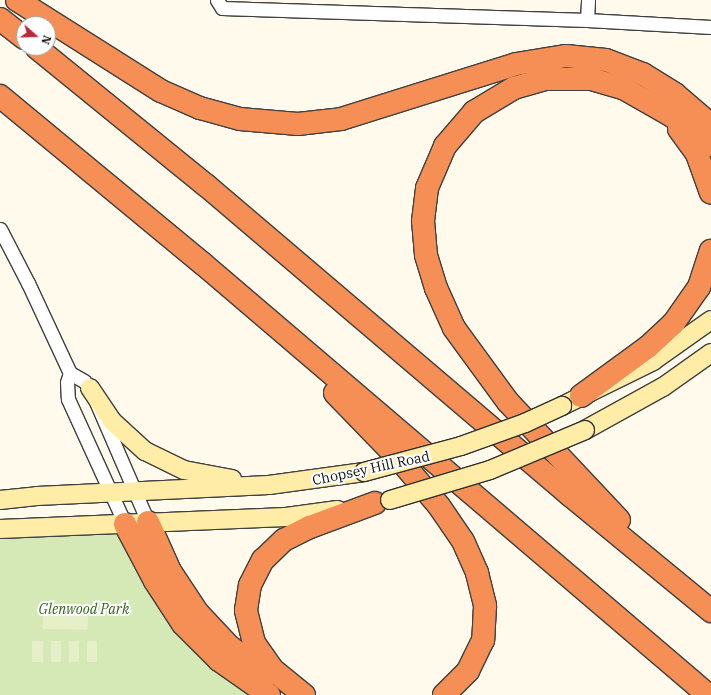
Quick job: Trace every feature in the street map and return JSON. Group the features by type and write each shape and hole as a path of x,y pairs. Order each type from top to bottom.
{"highway":[{"path":"17,0 161,91 200,108 240,119 291,124 341,119 516,64 566,56 606,60 643,74 675,94 711,125"},
{"path":"0,19 16,32"},
{"path":"47,56 213,191 570,495 711,611"},
{"path":"683,587 530,427 488,378 454,328 432,276 424,244 425,198 434,167 451,137 483,105 514,88 557,78 591,79 633,93 672,116 711,145"},
{"path":"633,93 662,112 684,135 697,154 711,193"},
{"path":"0,96 241,296 708,695"},
{"path":"571,401 648,347 673,324 699,287 711,251"},
{"path":"241,296 414,475 448,518 469,552 484,595 485,629 474,661 459,682 444,695"},
{"path":"304,695 273,670 254,643 246,610 250,585 263,560 284,540 310,527 383,502"},
{"path":"148,522 182,592 213,630 248,661 304,695"},
{"path":"126,524 155,581 183,624 219,660 268,695"}],"main road":[{"name":"Chopsey Hill Road","path":"0,500 269,485 364,472 462,446 571,401 653,361 711,320"},
{"path":"0,529 286,517 383,502 490,470 585,430 663,387 711,353"},
{"path":"90,388 122,432 158,458 196,473 269,485"}],"street":[{"path":"587,20 588,0"},
{"path":"220,4 711,27"},
{"path":"0,229 28,282 70,373 84,381 90,388 137,492 148,522"},
{"path":"70,373 67,382 68,399 126,524"}],"green space":[{"name":"Glenwood Park","path":"138,523 275,695 0,695 0,533"},
{"path":"43,608 88,609 88,630 43,629"},
{"path":"32,641 43,641 43,662 32,662"},
{"path":"51,641 61,641 61,662 51,662"},
{"path":"69,641 79,641 79,662 69,662"},
{"path":"87,641 97,641 97,662 87,662"}]}
